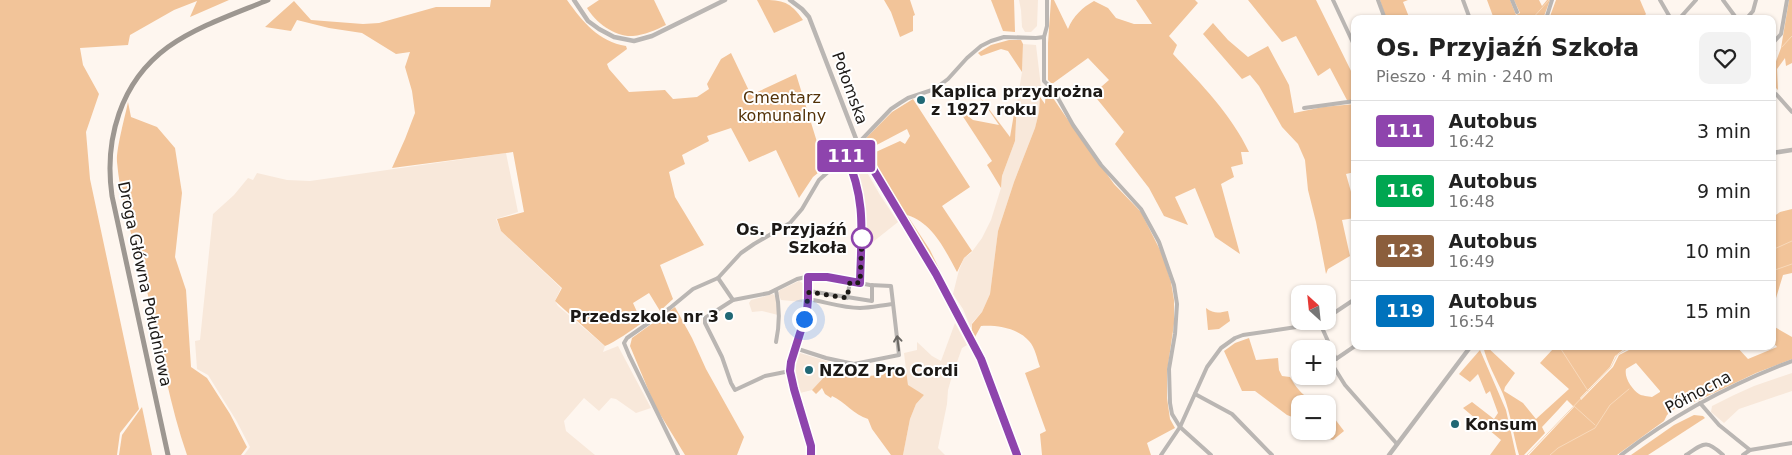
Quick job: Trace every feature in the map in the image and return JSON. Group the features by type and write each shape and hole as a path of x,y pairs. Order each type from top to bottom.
{"main road":[{"name":"Droga Główna Południowa","path":"250,6 259,0"},
{"name":"Droga Główna Południowa","path":"168,455 112,196 109,163 112,134 120,109 136,80 168,47 193,32 250,6 268,0"}],"street":[{"path":"574,0 588,21 599,29 614,37 634,41 652,36 726,0"},
{"name":"Połomska","path":"790,0 809,17 858,144 936,274 981,359 1018,455"},
{"path":"1047,0 1047,26 1044,36 1044,81 1054,91 1073,125 1101,165 1142,212 1163,252 1178,304 1169,369 1172,414 1180,427 1211,455"},
{"path":"1333,0 1351,38"},
{"path":"1378,0 1383,15"},
{"path":"1463,0 1469,15"},
{"path":"1512,0 1517,12"},
{"path":"1547,15 1552,0"},
{"path":"1660,0 1669,15"},
{"path":"1683,15 1696,0"},
{"path":"1722,0 1734,15"},
{"path":"1750,15 1754,11 1756,0"},
{"path":"1776,40 1781,34 1787,0"},
{"path":"678,455 624,343 627,338 692,290 718,278 754,244 790,223 802,209 819,180 846,156 891,109 908,98 932,90 940,85 981,46 990,41 1004,38 1036,38 1044,36"},
{"path":"1776,94 1792,112"},
{"path":"1304,108 1351,102"},
{"path":"1776,152 1792,150"},
{"path":"846,156 860,197 863,227 860,283"},
{"path":"808,277 807,311 790,371 811,446 811,455"},
{"path":"790,371 765,376 735,390 705,318 733,300 769,294 797,279 808,277 827,277 850,282 890,286 899,355 854,364 825,358 795,348"},
{"path":"718,278 733,300"},
{"path":"847,298 850,282"},
{"path":"809,292 872,301 872,285"},
{"path":"776,290 780,306 780,324 776,342"},
{"path":"808,299 862,308 893,304"},
{"path":"1336,312 1351,302"},
{"path":"1161,455 1180,427 1207,367 1221,348 1235,338 1291,328"},
{"path":"1336,359 1351,349"},
{"path":"1390,455 1467,350"},
{"name":"Północna","path":"1621,455 1700,402 1792,361"},
{"path":"1336,371 1345,385 1398,444"},
{"path":"1195,394 1232,414 1272,455"},
{"path":"1700,402 1719,425 1750,450"},
{"path":"1686,455 1704,443 1712,444 1723,455"},
{"path":"1743,455 1750,450 1792,443"}],"shaded area":[{"path":"1019,0 1038,0 1037,26 1031,32 1025,32 1022,27"},
{"path":"1023,44 1036,45 1041,87 1039,112 998,231 990,294 982,312 972,323 972,331 963,309 953,294 964,258 971,253 982,238 991,220 1001,188 1002,176 1015,141"},
{"path":"506,153 518,212 496,219 501,231 561,288 555,301 558,306 605,346 603,352 618,346 651,408 636,413 616,399 611,398 599,411 584,398 564,421 566,431 595,455 244,455 250,447 236,420 208,375 197,369 195,341 200,340 213,214 234,195 248,178 253,180 257,173 287,180 310,181"},
{"path":"857,155 898,222 869,245 865,246 864,203 852,158"},
{"path":"799,281 804,284 802,302 781,300 778,293 780,290"},
{"path":"773,294 778,305 778,315 762,311 752,312 749,303 751,300"},
{"path":"955,323 967,345 962,348 948,390 938,448 945,455 903,455 910,419 916,404 924,395 908,386 904,353 917,350 917,342 932,356 941,361"},
{"path":"797,353 830,362 829,373 812,390 800,393 796,388 794,375"},
{"path":"1792,373 1792,391 1739,409 1724,423 1711,412 1712,406 1734,395"}],"green space":[{"path":"0,0 229,0 190,17 197,1 174,10 130,35 128,45 80,48 83,65 99,94 86,132 90,179 139,409 120,433 117,455 0,455"},
{"name":"Cmentarz komunalny","path":"491,0 567,0 585,23 599,35 616,44 626,46 627,49 607,64 609,69 629,92 665,90 673,99 697,97 709,89 707,84 721,59 731,53 751,95 796,74 817,142 816,144 829,154 830,163 813,177 799,198 776,150 749,162 731,128 707,136 709,141 682,155 685,164 669,172 675,197 704,245 660,265 673,299 660,311 649,293 633,303 642,323 605,346 555,301 562,288 501,231 497,219 524,212 513,152 392,168 415,113 412,91 405,67 410,52 396,54 362,33 329,28 297,20 291,31 265,27 294,1 311,20 363,24 379,23 436,7 490,7"},
{"path":"599,0 654,0 666,25 650,32 633,36 613,32 595,19 587,8"},
{"path":"757,0 784,2 793,8 803,20 774,33"},
{"path":"884,0 910,0 915,15 913,16 913,31 900,37 891,12"},
{"path":"991,0 1014,0 1015,32 1003,31"},
{"path":"1051,0 1054,0 1068,29 1079,12 1094,1 1108,8 1116,18 1134,24 1152,24 1136,0 1195,0 1198,3 1169,36 1177,45 1173,54 1205,88 1224,112 1249,152 1241,152 1243,164 1231,167 1234,177 1221,184 1240,254 1215,237 1195,188 1175,197 1188,225 1164,216 1149,188 1115,144 1124,132 1093,94 1109,80 1088,58 1052,84 1048,80"},
{"path":"1248,0 1316,0 1351,71 1351,102 1348,102 1330,68 1318,76 1296,36 1282,42"},
{"path":"1380,0 1408,0 1403,2 1408,15 1385,15"},
{"path":"1487,0 1510,0 1516,15 1493,15"},
{"path":"1514,0 1539,0 1542,6 1547,0 1550,0 1544,15 1516,15 1520,13"},
{"path":"1556,0 1640,0 1646,14 1645,15 1550,15"},
{"path":"1789,0 1792,0 1792,63 1786,66 1785,58 1777,69 1778,90 1776,88 1776,61 1781,48"},
{"path":"1213,23 1228,40 1248,57 1268,46 1289,85 1294,113 1323,107 1351,104 1351,173 1346,174 1351,192 1351,219 1342,220 1350,256 1328,269 1326,274 1308,190 1305,160 1298,144 1282,127 1259,86 1250,75 1242,79 1203,34"},
{"path":"1009,40 1021,40 1023,44 1022,72 1008,51 1001,49 981,56 978,53 991,45"},
{"path":"1046,85 1066,117 1114,184 1141,212 1162,254 1171,282 1174,300 1174,324 1167,372 1167,398 1170,419 1175,428 1147,443 1151,455 1042,455 1040,434 1046,431 1025,373 1040,367 1033,346 1019,333 1007,328 981,326 975,337 972,331 972,324 982,312 990,294 998,231 1014,182 1035,128 1040,97 1045,104"},
{"path":"977,93 1010,137 1014,105 1017,102 1015,141 1002,176 1001,188 987,165 992,161 962,115 964,113 973,120 999,125"},
{"path":"913,99 970,187 942,206 972,251 964,258 957,272 943,246 931,231 924,224 907,215 930,250 949,289 948,292 867,156 900,141 905,144 910,136 907,129 869,149 864,146 865,139 892,112"},
{"path":"128,102 131,117 157,127 175,148 182,193 175,257 186,290 191,367 207,378 230,414 247,447 241,455 187,455 166,380 150,303 122,197 117,156"},
{"path":"1792,209 1792,273 1783,275 1776,298 1776,215"},
{"path":"675,307 706,369 744,437 737,455 685,455 655,406 630,346 632,338"},
{"path":"1206,308 1217,312 1228,311 1230,321 1219,329 1208,330"},
{"path":"1776,328 1792,337 1792,359 1756,373 1697,401 1678,406 1667,415 1664,421 1617,455 1529,455 1574,407 1567,400 1542,427 1545,433 1524,455 1519,455 1506,402 1484,350 1490,350 1515,373 1504,391 1523,403 1536,419 1569,389 1540,363 1552,350 1623,350 1615,356 1610,367 1580,398 1581,400 1613,367 1619,355 1629,350 1740,350 1748,359 1770,350 1776,350","holes":["1636,363 1660,392 1652,397 1639,394 1629,383 1626,369"]},
{"path":"1249,338 1256,360 1278,358 1279,370 1282,376 1290,377 1291,385 1295,385 1304,395 1291,395 1291,417 1255,391 1242,391 1224,351 1235,343"},
{"path":"1480,350 1506,410 1516,455 1490,455 1501,440 1463,408 1472,402 1494,419 1498,413 1490,391 1486,394 1478,374 1470,382 1459,374"},
{"path":"906,370 908,385 924,395 916,404 910,419 903,455 891,455 872,429 868,419 858,415 832,396 831,398 825,394 822,388 816,394 812,390 828,373 849,377 883,375 885,373"},
{"path":"142,407 152,455 119,455 122,435"},
{"path":"1694,415 1705,418 1648,455 1631,455 1674,425"},
{"path":"1336,420 1344,431 1336,438"}],"waterway":[{"path":"1536,15 1549,0"},
{"path":"1782,47 1792,36"},
{"path":"1776,248 1792,241"},
{"path":"1776,270 1792,264"},
{"path":"1562,350 1588,391"},
{"path":"1527,455 1611,367 1617,355 1625,350"},
{"path":"1550,455 1558,448 1595,428 1610,405 1629,389"},
{"path":"1574,406 1595,425"}],"bus line":[{"name":"111","path":"811,455 811,446 791,379 791,362 807,311 808,277 827,277 860,283 863,227 860,197 846,156 858,144 872,170 925,254 981,359 1017,455"}],"place":[{"name":"Kaplica przydrożna z 1927 roku","path":"921,100"},
{"name":"Os. Przyjaźń Szkoła","path":"862,238"},
{"name":"Przedszkole nr 3","path":"729,316"},
{"name":"NZOZ Pro Cordi","path":"809,370"},
{"name":"Konsum","path":"1455,424"}],"route":[{"path":"804,319 809,292 847,298 850,282 860,283 862,238"}]}
